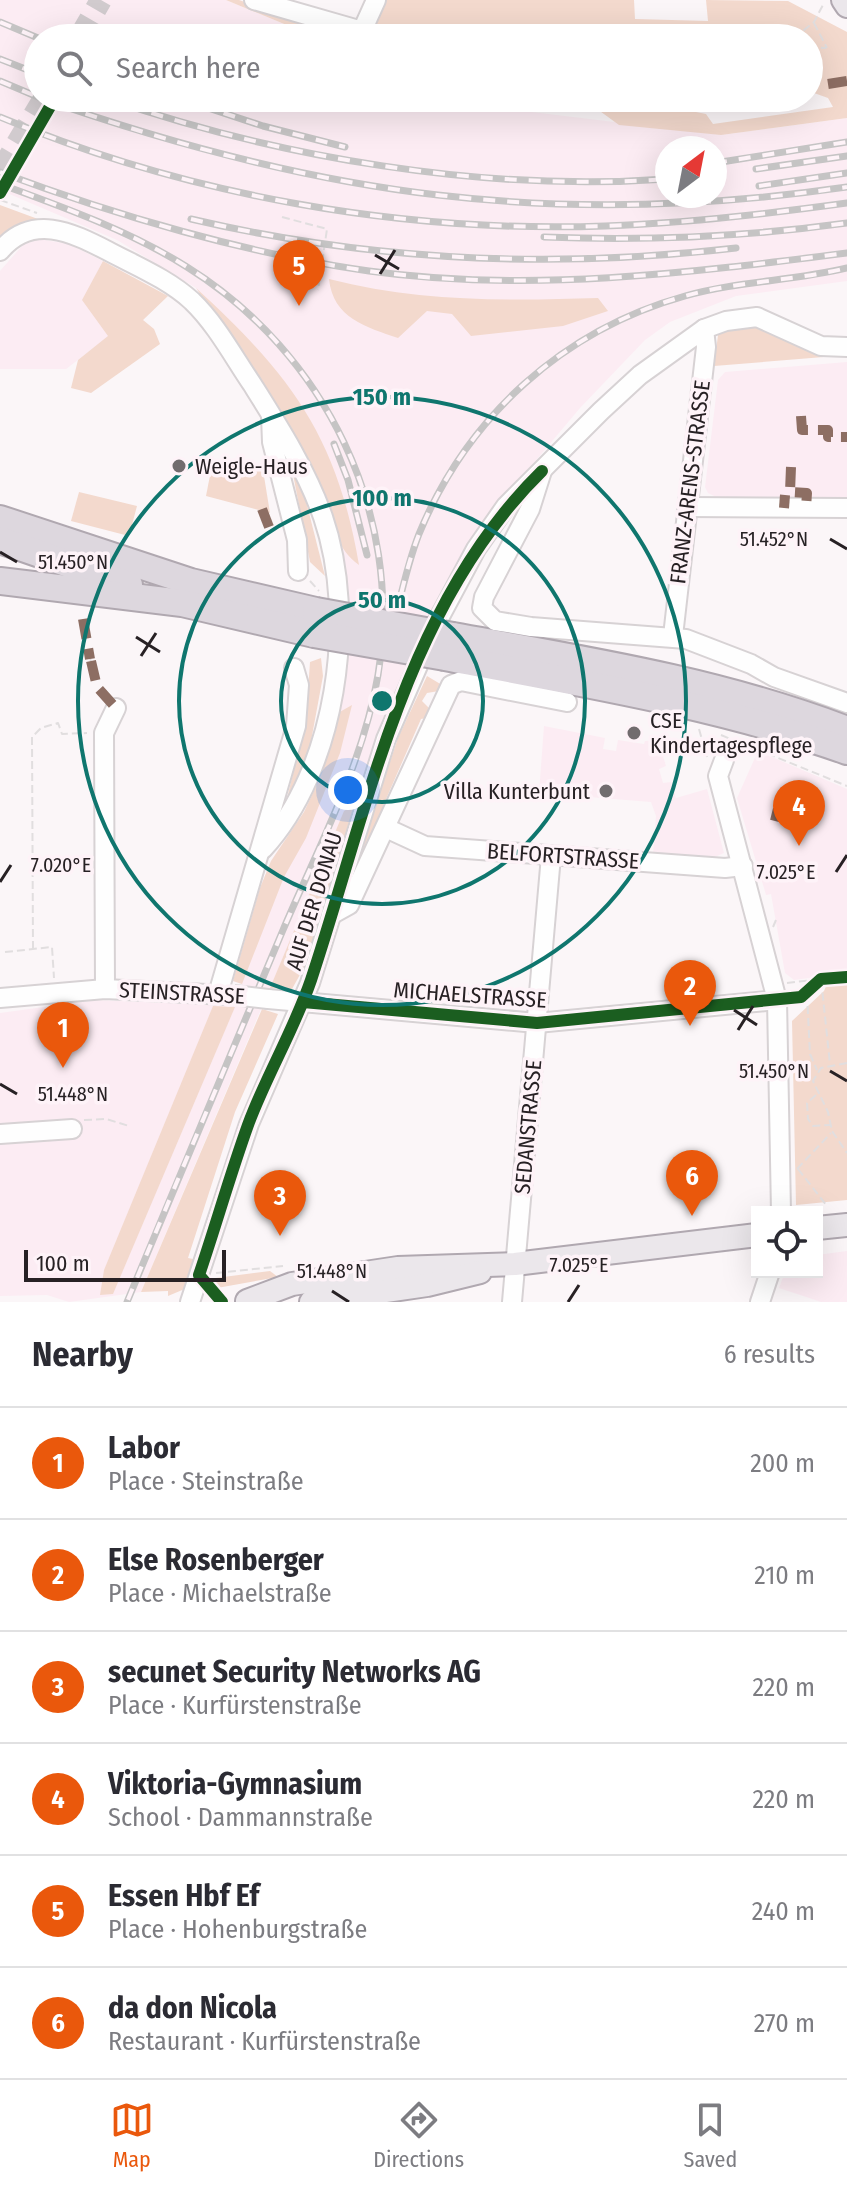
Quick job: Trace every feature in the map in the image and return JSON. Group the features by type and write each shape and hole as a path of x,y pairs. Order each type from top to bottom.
{"highway":[{"path":"0,504 53,543"},
{"path":"0,519 182,603"},
{"path":"0,540 53,543 191,582 756,723 847,751"},
{"path":"0,581 182,603 317,612"},
{"path":"449,647 646,671 752,697 839,725"},
{"path":"756,723 802,749 847,769"}],"main road":[{"path":"843,0 847,6"},
{"path":"823,1227 847,1225"},
{"path":"247,1302 292,1284 398,1268 515,1264 751,1236"},
{"path":"311,1302 427,1285 515,1264"}],"street":[{"path":"254,0 338,24"},
{"path":"365,24 376,0"},
{"path":"0,251 25,231 49,222 123,259 190,300 211,323 271,413 306,475 332,552 338,626 329,710 316,765 288,820 263,849"},
{"name":"AUF DER DONAU","path":"190,1302 203,1279 249,1124 303,1002 386,739 437,622 483,538 506,506 640,375 704,329 726,321 757,317 821,346 847,347"},
{"name":"FRANZ-ARENS-STRASSE","path":"673,636 706,347 704,329"},
{"path":"271,413 272,442 291,508 304,576"},
{"name":"AUF DER DONAU","path":"542,471 530,509 489,585 482,608 495,621 531,627 673,636"},
{"path":"687,507 847,508"},
{"path":"673,636 719,650 774,677 847,703"},
{"path":"226,995 296,726 299,685 294,668"},
{"name":"AUF DER DONAU","path":"331,915 349,905 451,685 461,681 567,702"},
{"path":"105,989 104,733 116,708"},
{"path":"721,768 776,992 789,1169 782,1206"},
{"name":"BELFORTSTRASSE","path":"386,828 425,846 725,868 743,866"},
{"name":"SEDANSTRASSE","path":"512,1302 551,856"},
{"name":"STEINSTRASSE","path":"0,998 105,989 268,999"},
{"name":"MICHAELSTRASSE","path":"268,999 537,1023 776,992"},
{"path":"0,1134 72,1129"},
{"path":"760,1302 768,1278"}],"path":[{"path":"812,24 826,0"},
{"path":"0,195 49,222"},
{"path":"282,217 327,229 318,290"},
{"path":"304,576 317,612"},
{"path":"33,949 32,737 41,728 58,723 62,734 104,733"},
{"path":"733,740 721,768 706,755 698,728 733,740 847,786"},
{"path":"5,952 52,947 54,969"},
{"path":"776,992 821,979 830,1064"},
{"path":"807,994 810,1054 817,1071"},
{"path":"847,1063 830,1064 817,1071 813,1081 817,1095 828,1112 832,1131 847,1153"},
{"path":"817,1095 807,1103 808,1119 813,1126 831,1125"},
{"path":"72,1129 81,1120 94,1119 129,1126"},
{"path":"827,1206 789,1169 832,1131"},
{"path":"203,1279 283,1266"}],"shaded area":[{"path":"0,0 226,0 284,24 24,24 24,112 532,112 721,135 847,118 847,281 736,296 670,322 645,340 580,408 479,528 453,574 292,989 270,988 141,1292 69,1302 47,1295 0,1296 0,1013 95,1000 235,1006 242,984 233,981 260,888 271,861 304,812 321,776 338,713 347,605 342,551 331,513 312,470 268,392 196,288 117,240 0,190"},
{"path":"226,0 239,0 311,24 284,24"},
{"path":"383,0 634,0 635,19 708,21 706,0 788,1 847,32 847,118 721,135 619,125 601,112 696,112 706,114 713,124 798,112 823,112 823,108 833,107 828,98 823,96 823,24 374,24"},
{"path":"0,205 46,222 0,241"},
{"path":"39,239 69,244 103,261 83,300 109,336 66,369 0,369 0,271 23,245"},
{"path":"103,261 168,296 143,320 154,329 160,344 91,393 71,388 78,360 108,336 82,300"},
{"path":"329,279 429,296 530,300 598,298 608,311 563,326 471,336 452,314 427,311 398,338 363,325 344,312 332,292"},
{"path":"196,288 258,350 305,411 338,480 359,565 341,544 313,474 283,419"},
{"path":"765,326 808,349 836,356 714,366 718,335 727,327"},
{"path":"847,362 847,497 716,497 708,493 705,487 718,380 725,372"},
{"path":"213,460 263,470 270,513 206,496"},
{"path":"291,464 306,501 325,576 310,562"},
{"path":"79,492 137,506 129,536 71,521"},
{"path":"321,658 323,676 309,752 291,800 287,798 306,722 310,662"},
{"path":"427,676 442,685 439,691 427,693 422,701 431,710 427,718 421,719 383,806 382,819 362,860 357,860 398,738"},
{"path":"352,705 340,753 306,838 284,877 242,984 233,981 271,861 304,812 321,776 338,713"},
{"name":"Villa Kunterbunt","path":"544,726 605,738 603,749 616,751 618,740 644,744 645,741 658,740 666,766 659,769 663,783 671,782 676,798 707,789 724,853 710,859 653,854 656,816 651,802 539,793"},
{"path":"758,751 847,789 847,973 794,980 785,973 771,894 766,895 737,798"},
{"path":"358,803 312,953 292,989 270,988 344,811"},
{"path":"847,981 847,1200 796,1205 792,1021 824,991 827,984"},
{"path":"213,1006 235,1007 113,1294 100,1295 104,1270"},
{"path":"262,1009 278,1014 235,1112 188,1258 198,1260 187,1288 168,1296 168,1291 141,1292"},
{"path":"847,1251 847,1302 821,1302 779,1288 783,1278 823,1278 823,1254"},
{"path":"270,1271 278,1277 217,1288 208,1279"}],"tunnel":[{"path":"87,24 101,0"},
{"path":"0,172 36,112"}],"railway":[{"path":"0,22 24,32"},
{"path":"0,59 24,68"},
{"path":"0,81 24,91"},
{"path":"82,112 242,159 340,180 438,195 536,203 636,205 740,199 847,187"},
{"path":"150,112 241,138 383,166 526,180 655,180"},
{"path":"220,112 345,147"},
{"path":"0,117 72,145 221,188 297,204 451,223 528,227 666,223 847,203"},
{"path":"727,161 847,142"},
{"path":"756,169 847,156"},
{"path":"0,172 135,218 229,244 323,264 429,277 489,280 609,278 847,253"},
{"path":"759,186 847,173"},
{"path":"0,184 96,221 165,254 236,303 279,344 315,391 344,442 365,497 379,555 383,614 378,675 362,741 338,805 127,1302"},
{"path":"191,219 326,244 462,257 599,258 736,248"},
{"path":"544,237 696,237 847,223"},
{"path":"390,639 414,547 439,492 492,416 524,384 560,355 599,331 641,311 705,291 847,268"},
{"path":"334,444 348,480 367,555"}],"marked path":[{"path":"828,84 847,81"},
{"path":"801,416 802,430 828,430 828,437 847,437"},
{"path":"791,467 790,492 807,493 806,508"},
{"path":"784,508 785,495"},
{"path":"262,509 269,527"},
{"path":"83,619 90,659"},
{"path":"91,661 97,687 116,708"},
{"path":"775,821 778,809"}],"cycle path":[{"path":"0,193 47,112"},
{"path":"222,1302 199,1275 248,1125 311,980 397,710 424,645 456,583 495,524 542,471"},
{"path":"303,1002 537,1023 801,997 821,979 847,977"}],"place":[{"name":"Essen Hbf Ef","path":"299,306"},
{"name":"Weigle-Haus","path":"179,466"},
{"name":"CSE Kindertagespflege","path":"634,733"},
{"name":"Villa Kunterbunt","path":"606,791"},
{"name":"Viktoria-Gymnasium","path":"799,846"},
{"name":"Else Rosenberger","path":"690,1026"},
{"name":"Labor","path":"63,1068"},
{"name":"da don Nicola","path":"692,1216"},
{"name":"secunet Security Networks AG","path":"280,1236"}]}
